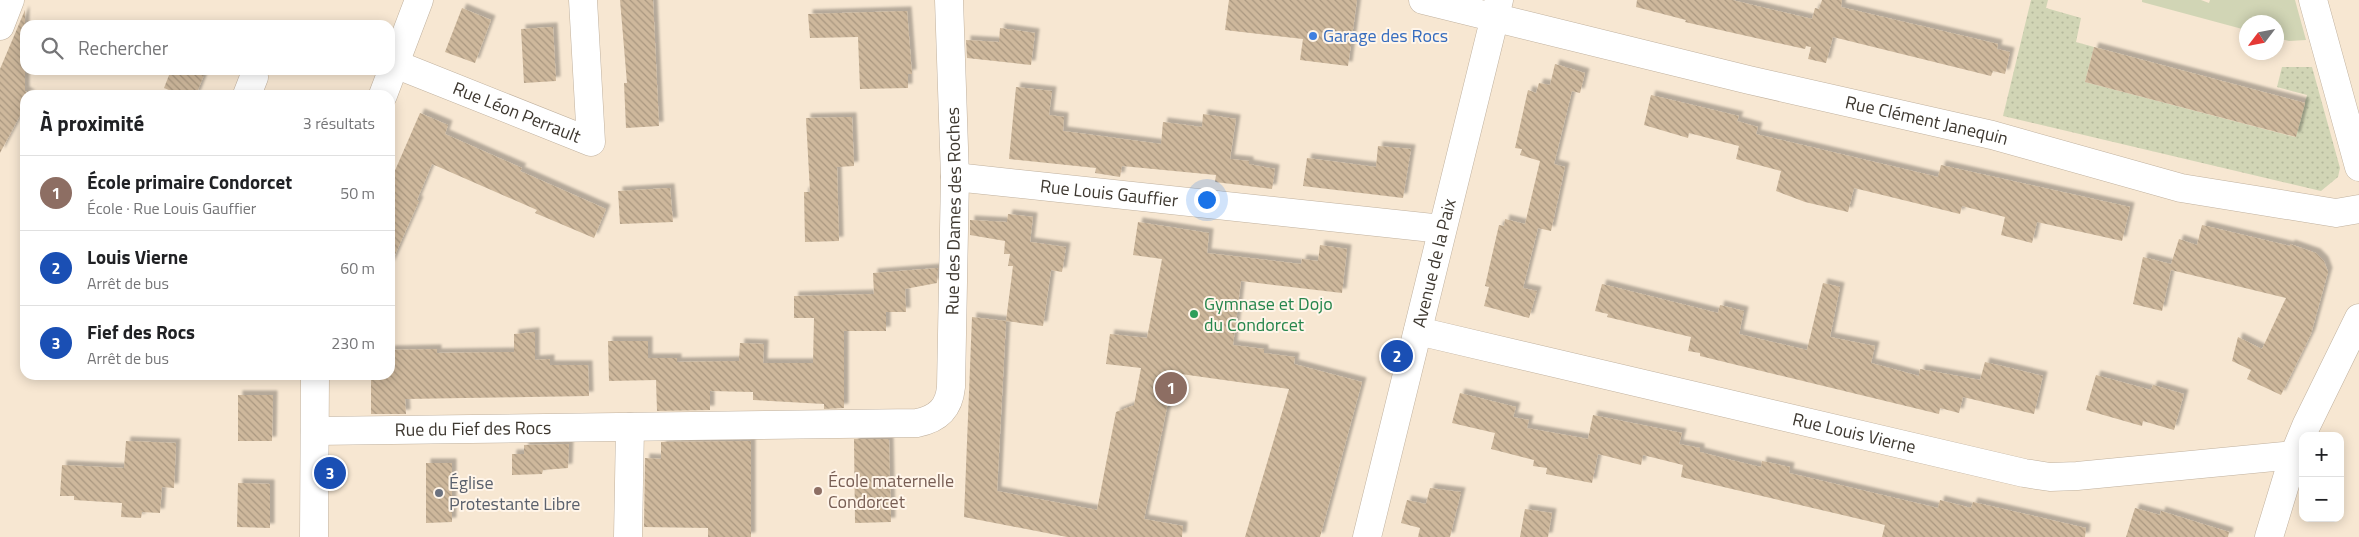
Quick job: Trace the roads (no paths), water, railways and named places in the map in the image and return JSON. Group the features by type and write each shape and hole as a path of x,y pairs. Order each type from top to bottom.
{"street":[{"path":"0,26 10,0"},
{"path":"395,64 419,0"},
{"name":"Rue Léon Perrault","path":"395,64 592,142 583,0"},
{"name":"Rue des Dames des Roches","path":"937,416 950,399 951,387 955,177 949,0"},
{"path":"1423,0 1497,9"},
{"path":"2314,0 2359,167"},
{"name":"Rue Clément Janequin","path":"1497,9 1749,80 1992,135 2181,188 2336,213 2359,209"},
{"name":"Avenue de la Paix","path":"1367,537 1497,9"},
{"path":"385,90 391,75"},
{"name":"Rue Louis Gauffier","path":"955,177 1442,229"},
{"path":"2269,537 2294,455 2306,426 2359,318"},
{"name":"Rue Louis Vierne","path":"1418,331 1951,457 2050,477 2294,455"},
{"path":"314,537 315,380"},
{"name":"Rue du Fief des Rocs","path":"315,431 917,423 928,421 937,416"},
{"path":"628,537 630,427"}],"place":[{"name":"Garage des Rocs","path":"1313,36"},
{"name":"Gymnase et Dojo du Condorcet","path":"1194,314"},
{"name":"Louis Vierne","path":"1397,356"},
{"name":"École primaire Condorcet","path":"1171,388"},
{"name":"Fief des Rocs","path":"330,473"},
{"name":"École maternelle Condorcet","path":"818,491"},
{"name":"Église Protestante Libre","path":"439,493"}]}
